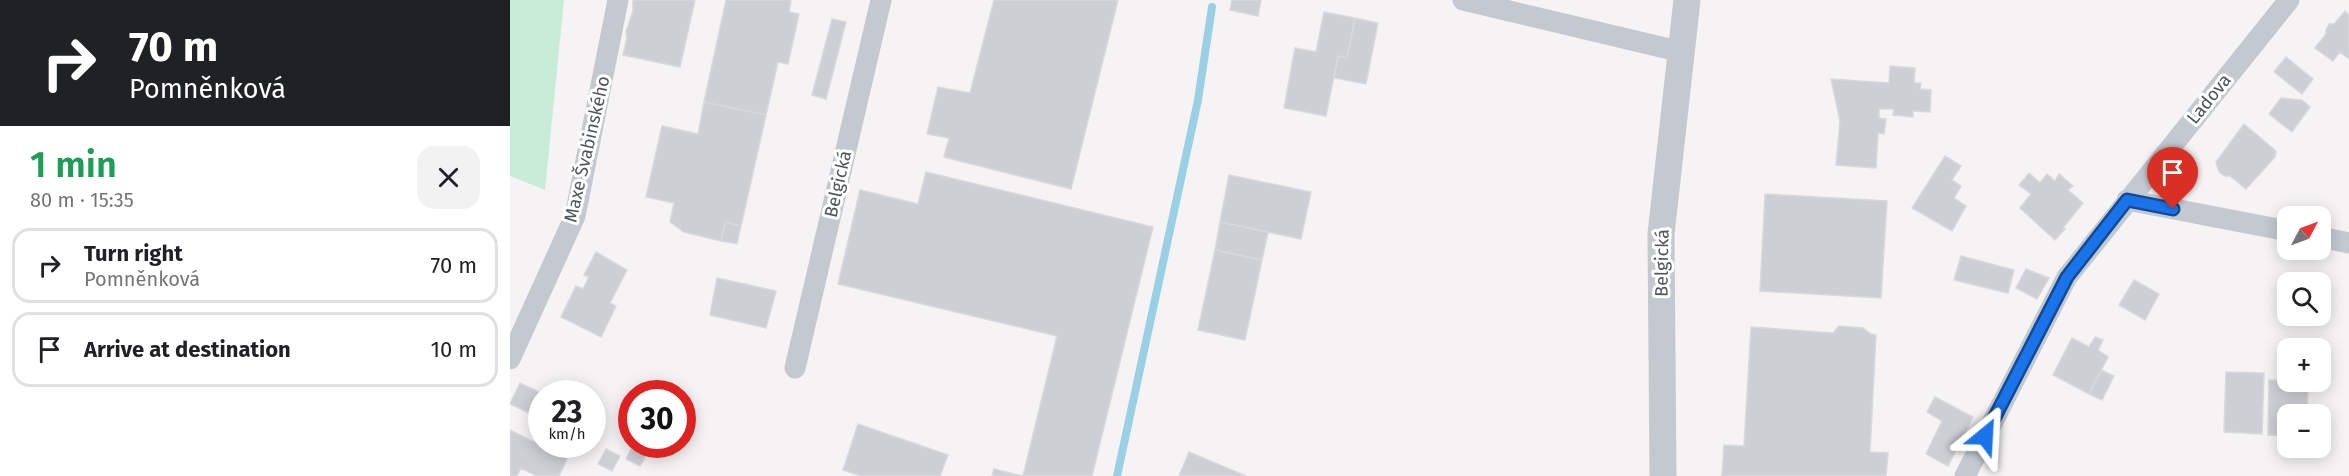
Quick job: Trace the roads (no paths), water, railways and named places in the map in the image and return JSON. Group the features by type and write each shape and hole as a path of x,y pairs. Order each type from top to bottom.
{"street":[{"name":"Maxe Švabinského","path":"510,359 575,216 618,0"},
{"name":"Belgická","path":"795,368 881,0"},
{"path":"1463,0 1682,52"},
{"name":"Belgická","path":"1663,476 1661,234 1686,0"},
{"name":"Ladova","path":"1965,476 2067,277 2289,0"},
{"path":"2127,200 2277,229"},
{"path":"2331,239 2349,243"}],"waterway":[{"path":"1117,476 1198,100 1212,7"}]}
